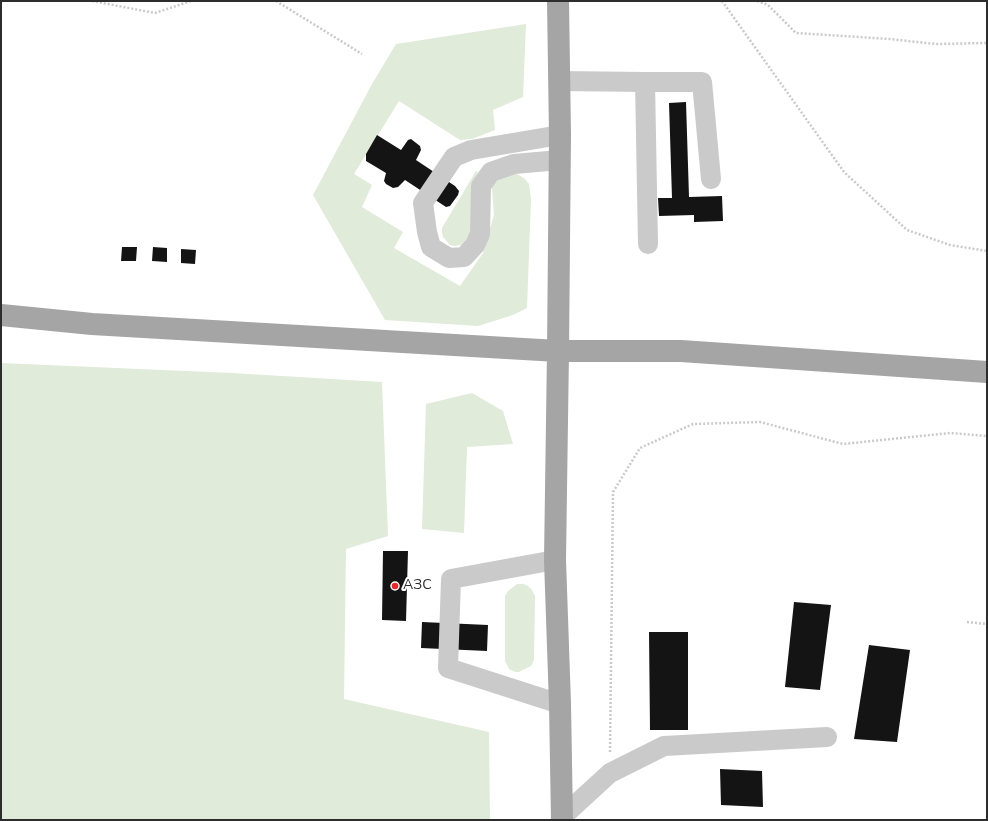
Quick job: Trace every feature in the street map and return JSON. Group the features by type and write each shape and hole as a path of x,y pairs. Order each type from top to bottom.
{"main road":[{"path":"558,1 560,160 555,560 562,818"},
{"path":"1,315 92,324 558,351 681,351 987,372"}],"lane":[{"path":"559,81 702,82 711,179"},
{"path":"645,82 648,244"},
{"path":"560,135 471,150 454,157 423,203 427,232 431,247 449,258 464,257 475,245 480,234 481,186 491,172 514,164 560,160"},
{"path":"555,560 451,579 448,668 560,704"},
{"path":"562,818 610,773 664,746 827,736"}],"path":[{"path":"92,1 155,13 191,1"},
{"path":"276,1 362,54"},
{"path":"722,1 844,172 907,230 950,245 987,251"},
{"path":"757,1 768,5 796,34 890,39 936,44 987,43"},
{"path":"610,773 613,492 640,448 693,424 760,422 843,444 950,433 987,436"},
{"path":"967,622 987,624"}],"green space":[{"path":"526,24 523,97 493,110 495,130 472,139 460,140 399,101 354,174 372,185 362,207 403,232 394,248 460,286 483,253 494,215 492,187 496,181 512,174 517,174 525,179 529,184 531,199 527,308 513,315 478,326 385,320 313,195 372,84 396,44"},
{"path":"476,171 478,172 471,185 471,238 461,245 450,245 443,237 442,228"},
{"path":"1,363 232,373 382,382 388,536 346,549 344,699 489,732 490,820 1,820"},
{"path":"472,393 503,411 513,444 467,447 464,533 422,529 426,404"},
{"path":"517,584 524,584 528,586 535,596 534,660 531,666 519,672 515,672 509,669 505,661 505,596 508,591"}],"building":[{"path":"686,102 689,197 722,196 723,221 694,222 694,215 659,216 658,198 672,198 669,103"},
{"path":"377,135 401,150 408,140 411,139 420,146 421,150 416,160 455,186 459,191 458,195 450,206 446,207 405,180 398,187 393,188 386,184 384,181 386,173 366,161 366,154"},
{"path":"122,247 137,247 136,261 121,261"},
{"path":"153,247 167,248 167,262 152,261"},
{"path":"181,249 196,250 195,264 181,263"},
{"name":"АЗС","path":"383,551 408,551 406,621 382,620"},
{"path":"794,602 831,605 820,690 785,687"},
{"path":"422,622 488,625 487,651 421,648"},
{"path":"649,632 688,632 688,730 650,730"},
{"path":"869,645 910,650 897,742 854,739"},
{"path":"720,769 762,771 763,807 721,805"}],"place":[{"name":"АЗС","path":"395,586"}]}
